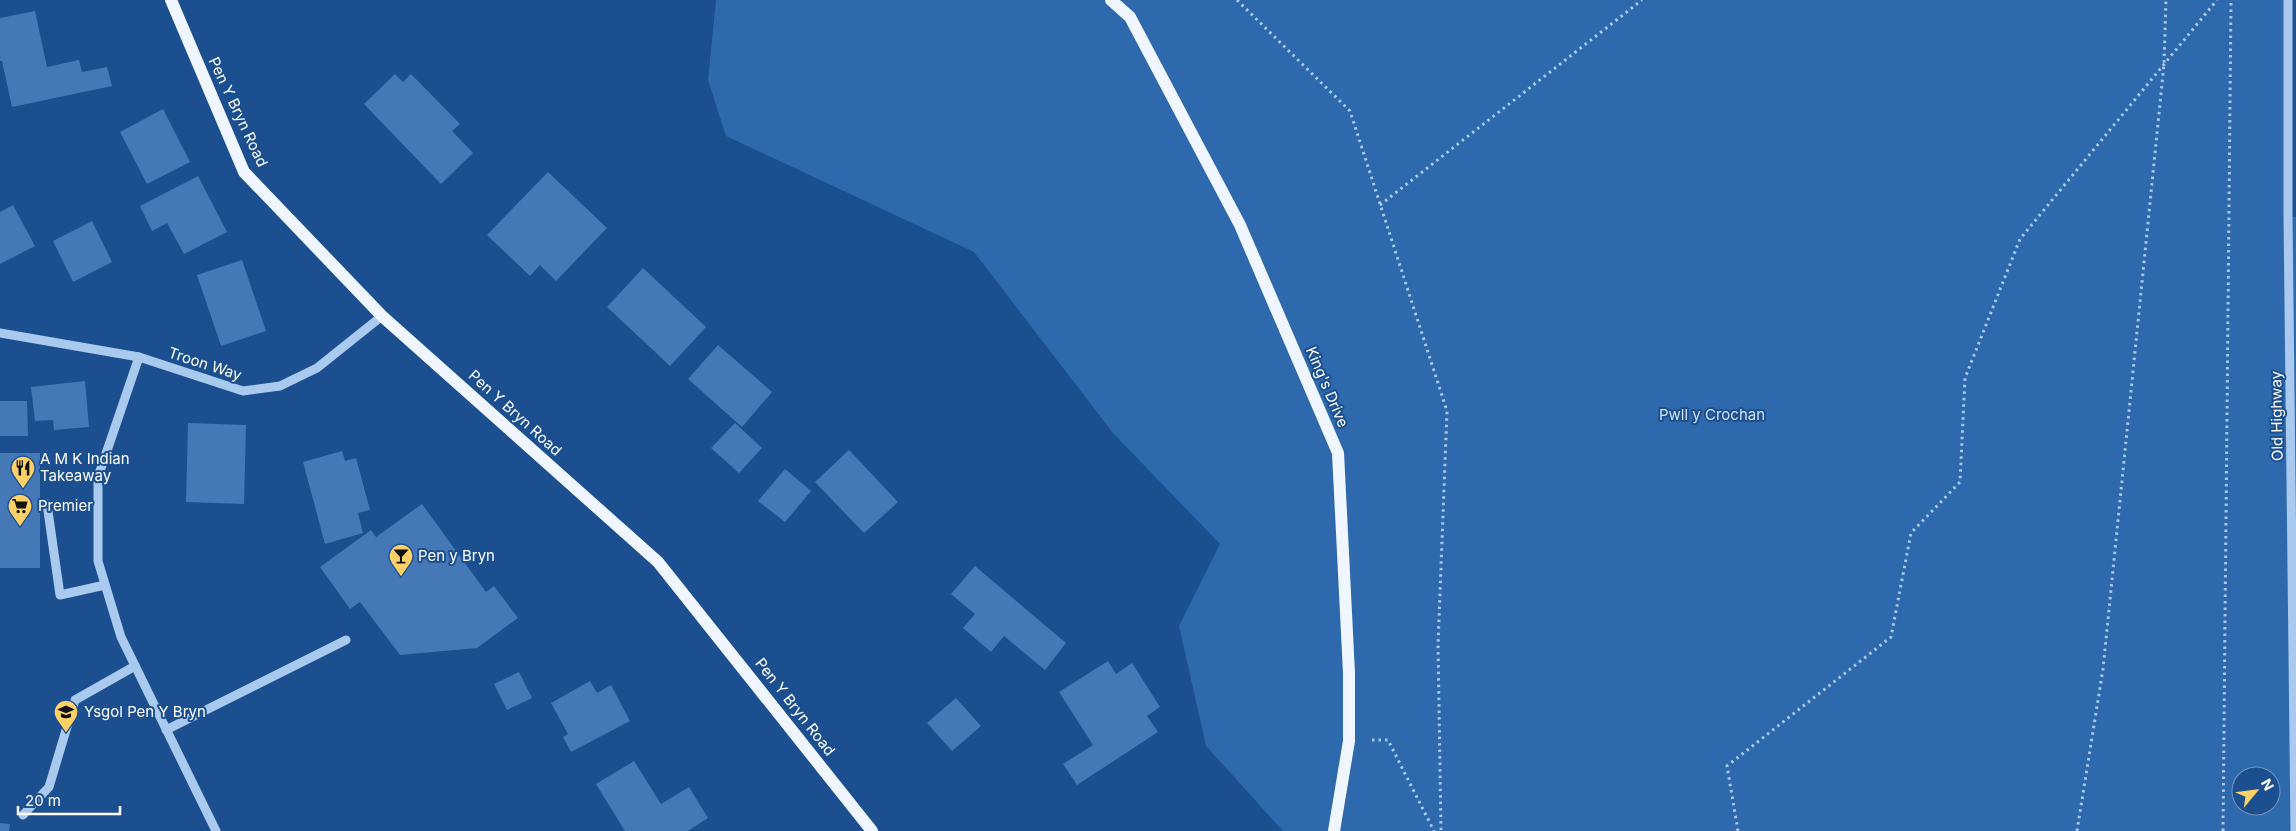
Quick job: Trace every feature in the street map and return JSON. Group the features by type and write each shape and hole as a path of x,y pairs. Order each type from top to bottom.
{"main road":[{"name":"Pen Y Bryn Road","path":"171,0 244,172 382,316 658,562 872,831"},
{"name":"King's Drive","path":"1111,0 1130,17 1240,225 1338,454 1349,673 1349,741 1334,831"}],"street":[{"name":"Old Highway","path":"2288,0 2288,216 2296,831"},
{"name":"Troon Way","path":"0,333 139,357 243,391 280,386 317,368 382,316"},
{"path":"139,357 98,477 98,561 121,637 216,831"},
{"path":"47,504 60,595 105,585"},
{"path":"166,730 346,640"},
{"path":"23,815 49,787 75,700 135,666"}],"path":[{"path":"1237,0 1350,111 1447,410 1438,645 1441,831"},
{"path":"1380,206 1642,0"},
{"path":"2077,831 2103,669 2164,64 2166,0"},
{"path":"1738,831 1727,766 1891,637 1911,533 1960,482 1965,378 2020,239 2216,0"},
{"path":"2223,831 2231,0"},
{"path":"1349,741 1388,740 1434,831"}],"green space":[{"name":"Pwll y Crochan","path":"716,0 2288,0 2288,216 2296,217 2296,831 1283,831 1206,746 1179,626 1220,544 1113,433 974,252 726,136 708,80"}],"building":[{"path":"35,11 47,67 79,60 82,72 107,67 112,86 12,107 2,61 0,61 0,18"},
{"path":"395,74 403,82 411,74 460,124 452,131 473,153 441,184 364,104"},
{"path":"163,109 190,162 147,184 120,132"},
{"path":"548,172 607,228 556,281 540,265 530,276 487,235"},
{"path":"198,176 227,232 184,254 167,223 152,231 140,206"},
{"path":"13,205 35,246 0,264 0,212"},
{"path":"92,221 112,262 73,282 53,241"},
{"path":"242,260 266,331 221,346 197,275"},
{"path":"643,268 706,327 670,366 607,307"},
{"path":"718,345 772,392 742,427 688,379"},
{"path":"85,381 89,427 54,430 53,420 35,421 31,387"},
{"path":"0,401 27,401 28,436 0,436"},
{"path":"188,423 246,425 244,504 186,502"},
{"path":"735,423 762,448 739,473 711,448"},
{"path":"849,450 898,502 864,533 815,482"},
{"path":"342,451 345,461 356,458 370,510 358,513 363,533 325,544 303,462"},
{"path":"0,453 40,453 40,568 0,568"},
{"path":"785,469 811,491 785,522 758,501"},
{"name":"Pen y Bryn","path":"422,504 486,592 494,586 518,618 477,648 400,655 360,602 350,609 320,567 371,530 376,537"},
{"path":"975,566 1066,643 1045,670 1004,636 991,652 963,628 975,614 951,594"},
{"path":"1108,661 1116,674 1132,663 1160,707 1147,716 1158,732 1077,785 1063,764 1093,745 1059,692"},
{"path":"519,672 532,698 507,710 494,684"},
{"path":"590,681 597,693 611,685 630,721 571,752 563,737 568,734 551,703"},
{"path":"956,698 981,726 952,751 927,723"},
{"path":"634,761 661,804 689,787 708,818 688,831 625,831 596,784"},
{"path":"0,823 10,824 9,831 0,831"}],"place":[{"name":"A M K Indian Takeaway","path":"23,489"},
{"name":"Premier","path":"20,527"},
{"name":"Pen y Bryn","path":"401,577"},
{"name":"Ysgol Pen Y Bryn","path":"66,733"}]}
